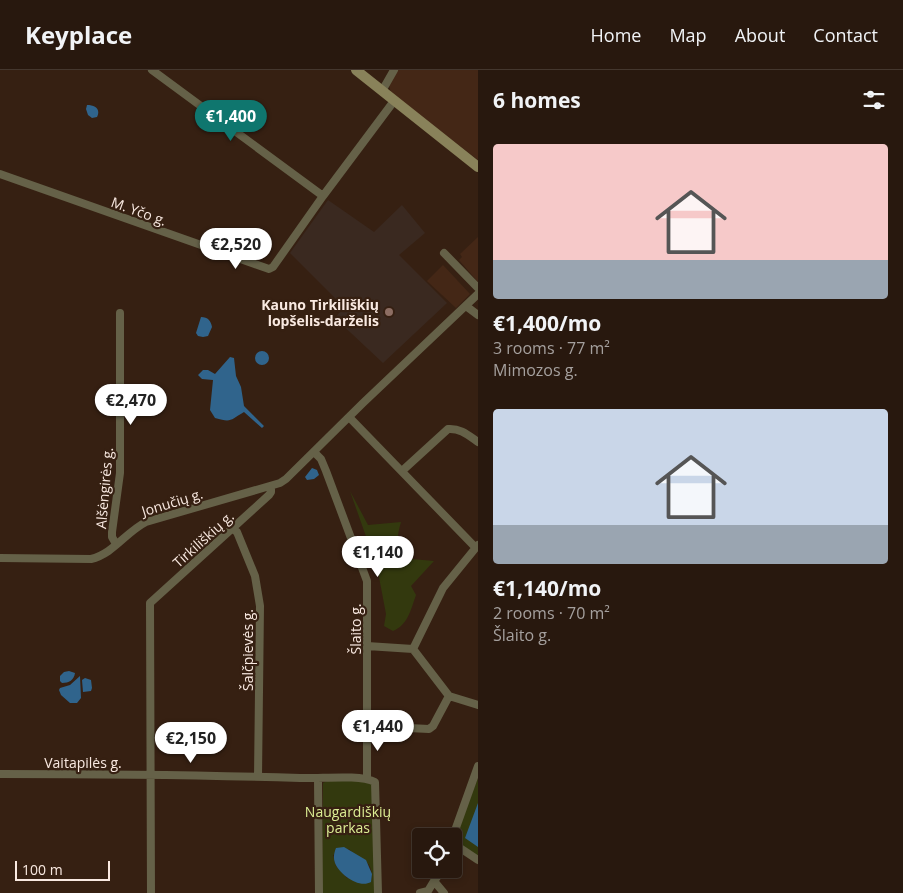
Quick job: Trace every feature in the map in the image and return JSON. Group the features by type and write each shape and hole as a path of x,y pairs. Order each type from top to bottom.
{"main road":[{"path":"356,70 478,167"}],"street":[{"path":"152,70 323,196"},
{"path":"382,91 394,70"},
{"name":"M. Yčo g.","path":"0,174 265,269 273,267 394,101"},
{"path":"444,253 478,288"},
{"name":"Tirkiliškių g.","path":"151,893 150,603 233,529 269,495 271,487 286,479 478,294"},
{"path":"466,306 478,315"},
{"name":"Alšėngirės g.","path":"116,544 112,537 112,532 120,473 120,313"},
{"path":"350,417 477,546 443,588 413,649"},
{"path":"402,471 448,429 454,428 462,431 478,442"},
{"name":"Šlaito g.","path":"314,452 318,455 326,471 367,581 366,778"},
{"name":"Jonučių g.","path":"0,558 91,558 103,555 137,526 146,522 271,487"},
{"name":"Šalčpievės g.","path":"233,529 237,532 255,576 260,606 258,777"},
{"path":"368,646 413,649 449,696 478,705"},
{"path":"367,726 429,730 434,726 449,696"},
{"path":"456,828 478,766"},
{"name":"Vaitapilės g.","path":"0,774 318,779 366,778 376,782 378,893"},
{"path":"318,779 319,893"},
{"path":"462,852 478,860"},
{"path":"420,893 428,891 436,878"},
{"path":"434,881 444,893"}],"shaded area":[{"path":"397,70 478,70 478,160 391,93 389,85"},
{"path":"328,200 374,232 402,205 425,233 399,255 447,303 383,363 335,318 344,307 290,253"},
{"path":"478,237 478,282 459,260 462,257 460,254"},
{"path":"443,265 470,294 456,308 427,281"}],"green space":[{"path":"350,491 368,525 401,522 398,548 401,558 434,561 411,586 416,595 406,621 393,631 384,626 386,614 375,556 369,545"},
{"path":"478,778 478,856 462,845 462,828 458,828"},
{"name":"Naugardiškių parkas","path":"368,780 372,783 375,893 322,893 323,783 327,781","holes":["349,849 369,865 372,875 371,882 347,878 336,866 333,855"]}],"water":[{"path":"87,105 98,110 97,117 92,118 88,115"},
{"path":"201,317 209,320 211,323 212,327 208,336 198,336 196,333"},
{"path":"259,351 265,351 269,358 265,365 259,365 255,361 255,355"},
{"path":"230,357 234,358 236,376 241,387 244,406 264,426 262,428 244,412 231,420 225,420 215,418 210,410 213,380 202,379 198,375 203,370 208,370 215,374"},
{"path":"312,468 317,470 319,475 314,479 307,480 305,477"},
{"path":"64,672 75,673 74,678 69,682 62,683 60,676"},
{"path":"80,676 81,698 77,703 70,703 61,695 59,690 70,685"},
{"path":"85,678 91,680 91,691 83,692 82,680"},
{"path":"478,803 478,847 465,838"},
{"path":"344,847 366,860 372,874 371,882 361,884 355,882 345,876 337,867 334,859 335,850 336,848"}],"place":[{"name":"Kauno Tirkiliškių lopšelis-darželis","path":"389,312"}]}
